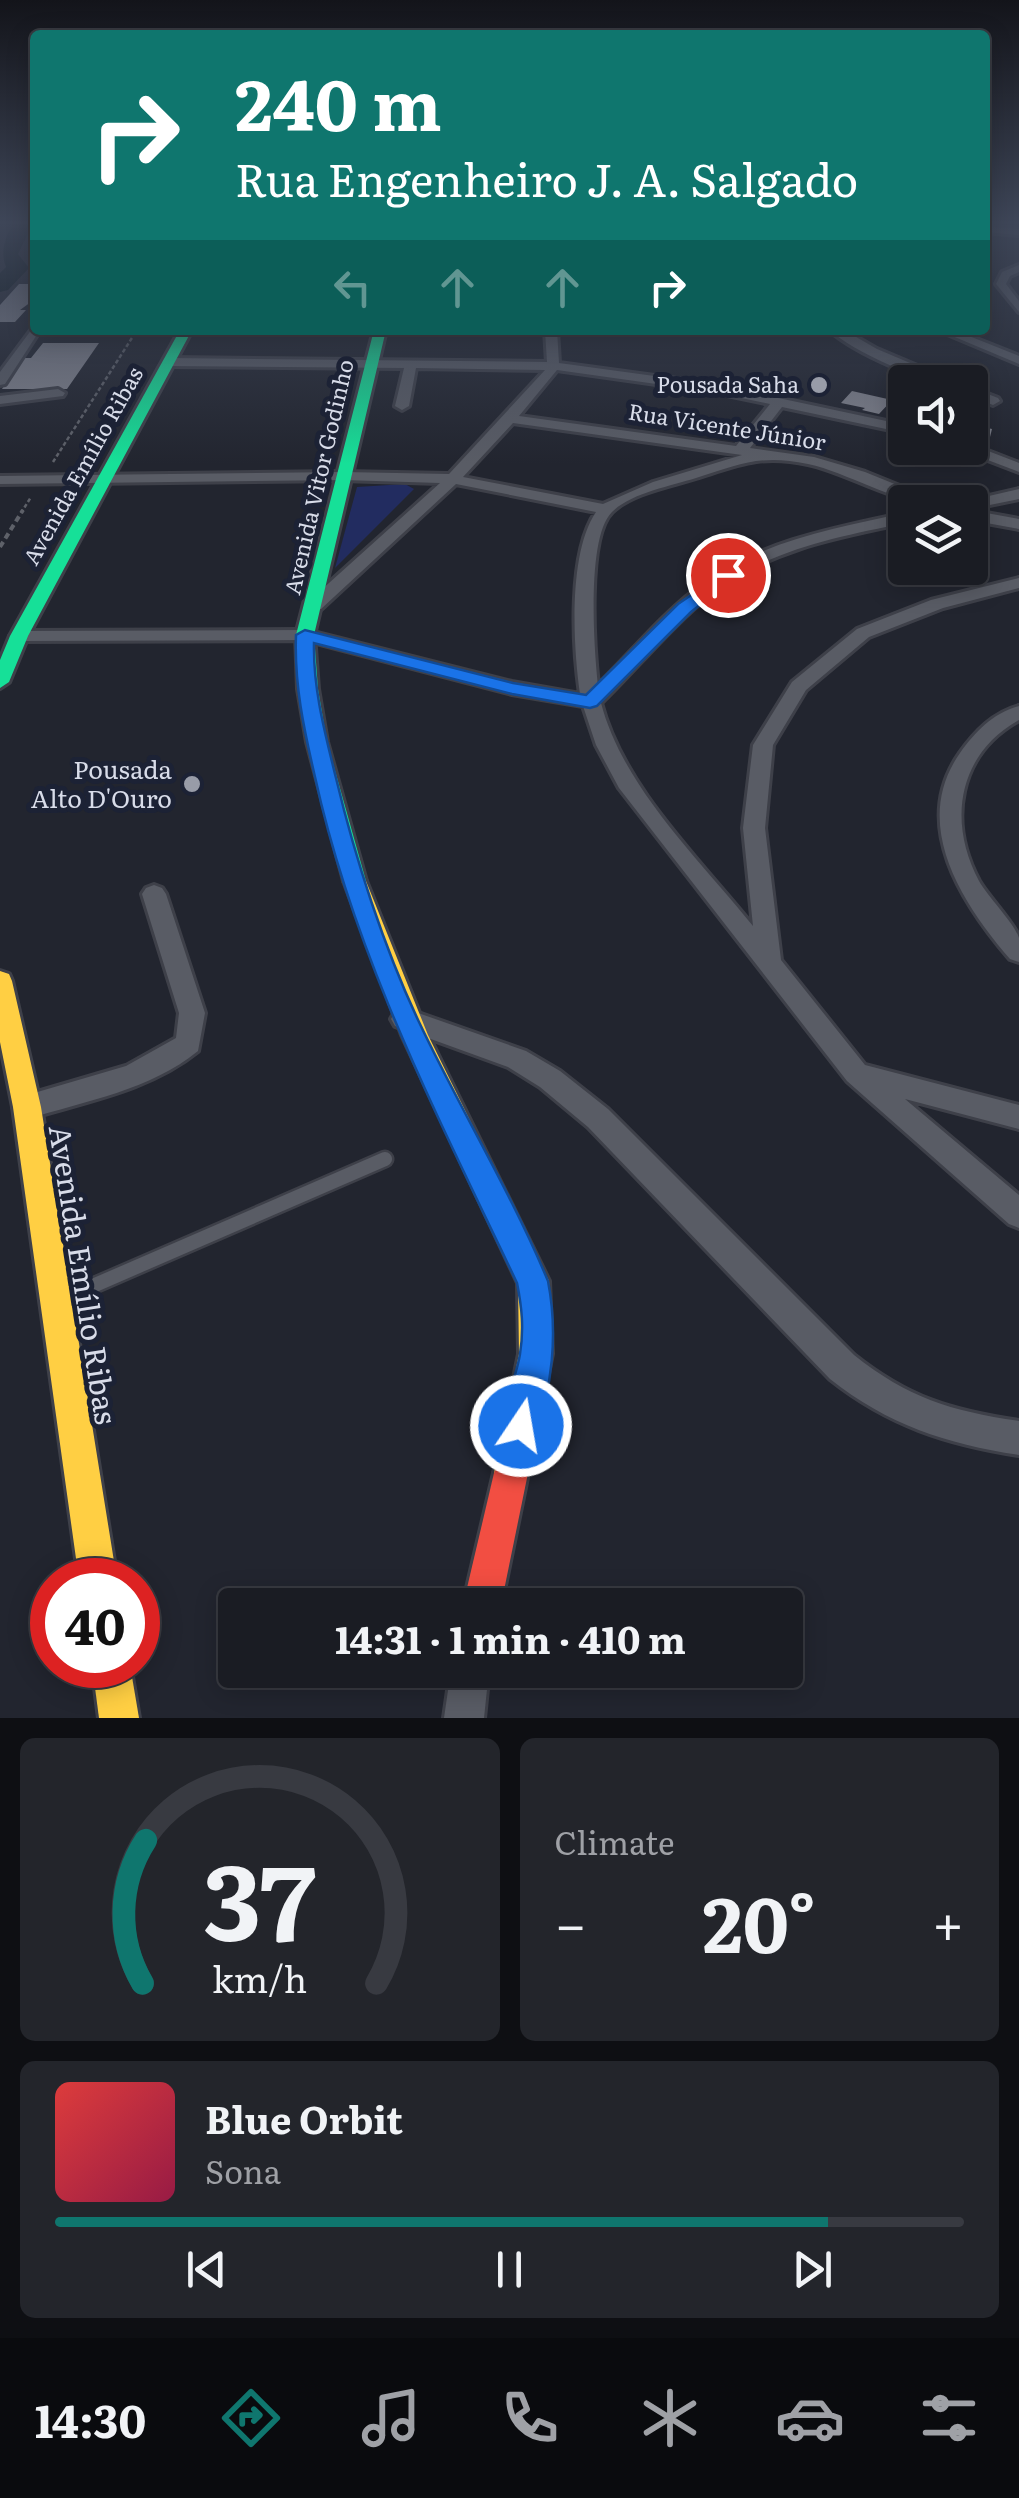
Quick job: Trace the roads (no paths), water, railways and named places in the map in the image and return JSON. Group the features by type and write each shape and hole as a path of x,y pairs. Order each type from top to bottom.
{"street":[{"path":"0,380 30,335"},
{"name":"Avenida Emílio Ribas","path":"0,682 19,636 183,335"},
{"name":"Avenida Vitor Godinho","path":"379,335 305,635 304,672 336,826 404,1019 533,1281 540,1318 536,1355 486,1588"},
{"path":"314,605 453,479 547,379 552,366 552,335"},
{"path":"843,335 906,365"},
{"path":"956,335 1019,360"},
{"path":"169,362 552,366 679,382 888,426"},
{"path":"402,406 411,363"},
{"path":"0,400 58,393"},
{"path":"988,398 994,400"},
{"path":"742,448 780,401"},
{"name":"Rua Vicente Júnior","path":"510,419 766,452 860,474 888,485"},
{"path":"0,480 343,476 453,479 604,510 654,488 766,452"},
{"path":"988,456 1019,468"},
{"path":"988,500 1019,494"},
{"path":"604,510 594,530 585,592 590,702 604,743 626,782 856,1074 1019,1214"},
{"path":"988,518 1019,524"},
{"path":"590,702 684,608 728,575 764,557 888,522"},
{"path":"324,566 349,570"},
{"path":"769,960 754,828 763,745 800,686 864,633 937,604 1019,583"},
{"path":"19,636 305,635 512,688 590,702"},
{"path":"1019,712 1000,720 964,758 946,809 955,857 991,924 1019,952"},
{"path":"27,1107 159,1064 174,1058 190,1043 192,1013 154,894"},
{"name":"Avenida Emílio Ribas","path":"0,980 27,1107 95,1558"},
{"path":"404,1019 516,1060 550,1079 598,1118 842,1368 878,1397 922,1420 1019,1438"},
{"path":"856,1074 1019,1117"},
{"path":"114,1688 119,1718"},
{"path":"464,1718 468,1688"}],"lane":[{"path":"56,1302 385,1160"}],"place":[{"name":"Pousada Saha","path":"819,385"},
{"name":"Pousada Alto D'Ouro","path":"192,784"}]}
